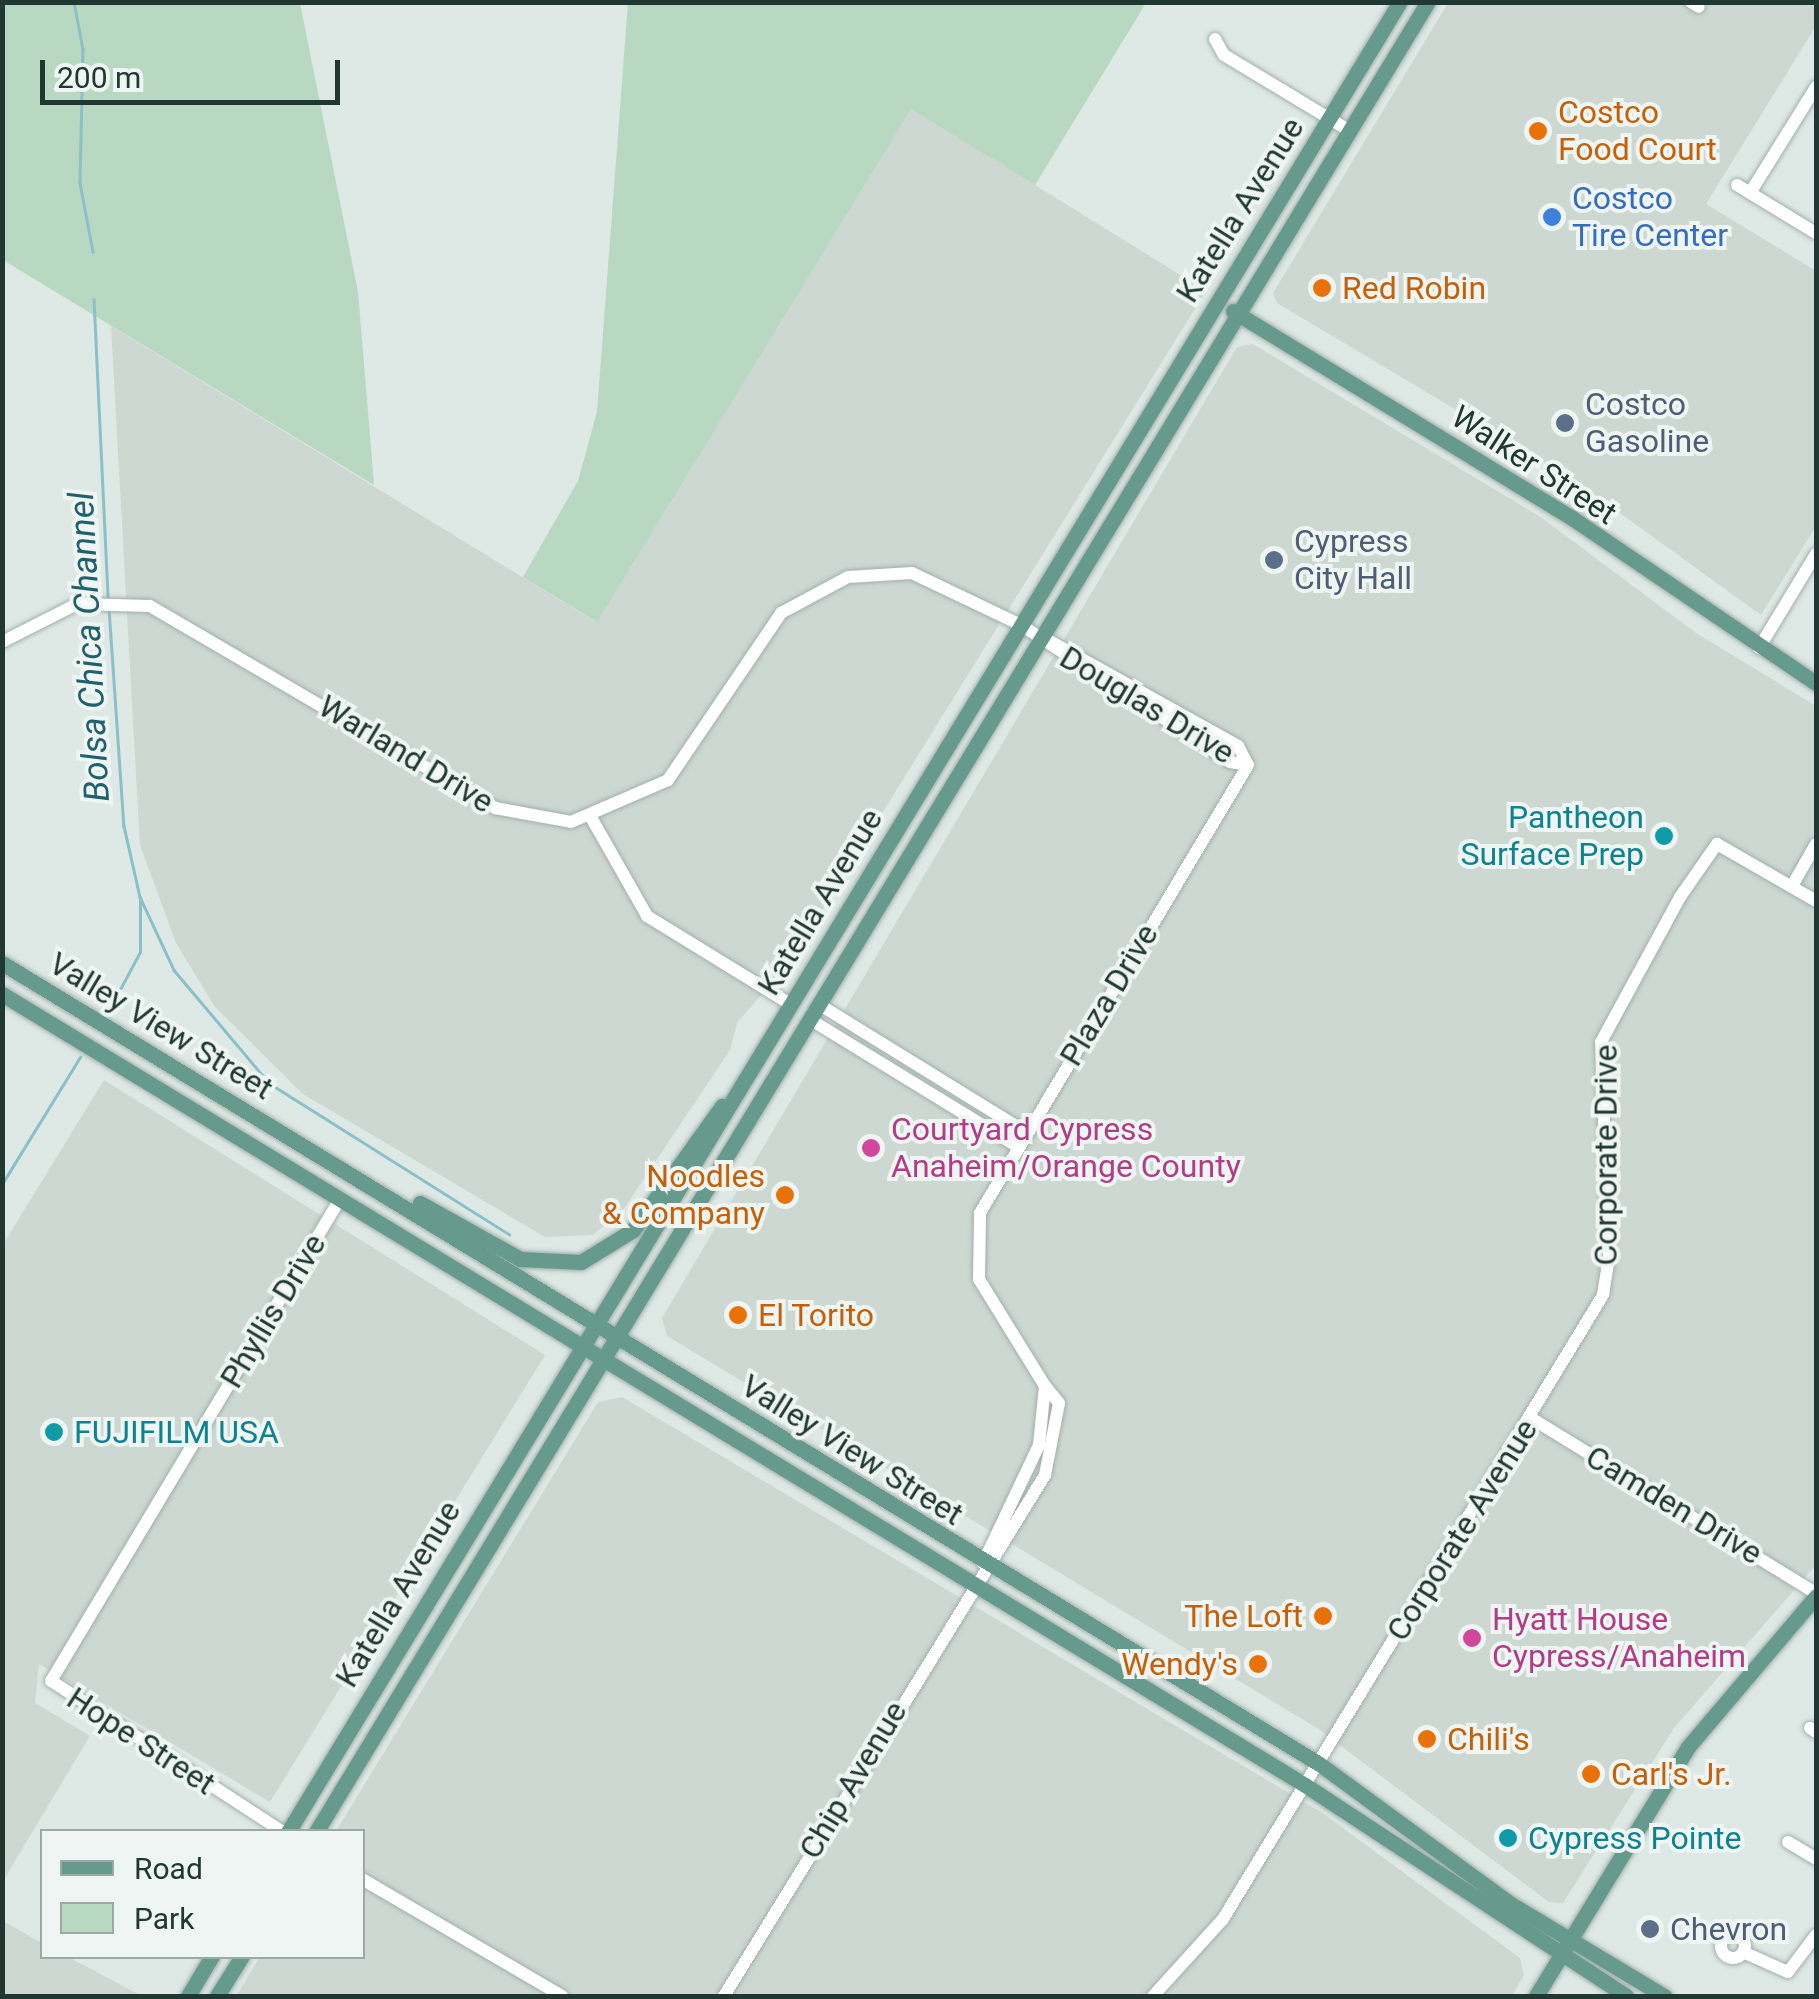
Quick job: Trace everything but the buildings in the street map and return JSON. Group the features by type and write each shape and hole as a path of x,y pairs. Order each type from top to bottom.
{"main road":[{"name":"Katella Avenue","path":"288,1829 1400,2"},
{"name":"Katella Avenue","path":"318,1829 1428,2"},
{"name":"Walker Street","path":"1216,301 1572,518 1816,683"},
{"name":"Valley View Street","path":"2,963 596,1322 983,1563 1318,1763 1570,1940 1664,1996"},
{"path":"804,982 811,1020"},
{"name":"Valley View Street","path":"2,994 1305,1784 1560,1957 1626,1996"},
{"path":"790,1004 793,1048"},
{"path":"365,1181 520,1260 581,1262 633,1230 705,1121 736,1093"},
{"path":"1536,1996 1717,1706 1816,1595"},
{"path":"188,1996 210,1959"},
{"path":"217,1996 240,1959"}],"street":[{"path":"1215,39 1224,55 1350,131"},
{"path":"1750,193 1816,86"},
{"path":"1737,184 1816,234"},
{"path":"1759,648 1816,554"},
{"name":"Warland Drive","path":"2,642 22,626 97,602 116,602 174,615 495,808 535,821 592,819 668,780 781,613 848,577 912,572 1021,625"},
{"name":"Douglas Drive","path":"1021,625 1230,762 1248,765"},
{"name":"Plaza Drive","path":"983,1563 1002,1548 1055,1451 1059,1403 1045,1386 1032,1353 989,1303 976,1255 980,1213 1248,765"},
{"path":"592,819 647,916 790,1004"},
{"name":"Corporate Drive","path":"1603,1295 1609,1215 1598,1068 1610,1014 1717,844 1792,886"},
{"path":"1816,844 1792,886 1816,901"},
{"path":"820,1005 1026,1132"},
{"path":"811,1020 1018,1146"},
{"name":"Phyllis Drive","path":"51,1681 340,1199"},
{"name":"Corporate Avenue","path":"1153,1996 1223,1919 1603,1295"},
{"name":"Camden Drive","path":"1531,1418 1816,1595"},
{"name":"Chip Avenue","path":"724,1996 983,1563"},
{"name":"Hope Street","path":"51,1681 281,1829"},
{"path":"1788,1842 1816,1859"},
{"path":"365,1881 562,1996"},
{"path":"1744,1952 1788,1972 1816,1936"}],"shaded area":[{"path":"1448,3 1816,3 1816,26 1706,204 1816,271 1816,526 1761,615 1577,482 1277,303 1273,293"},
{"path":"911,108 1206,291 791,960 737,1023 730,1050 623,1210 593,1235 545,1237 303,1094 215,1007 176,943 140,845 111,326 596,622"},
{"path":"1253,344 1542,518 1696,633 1816,706 1816,1565 1674,1728 1563,1903 1549,1902 1317,1728 667,1336 662,1318 1237,347"},
{"path":"104,1080 545,1355 270,1802 39,1664 35,1703 90,1736 3,1881 2,1246"},
{"path":"622,1397 1321,1812 1520,1958 1524,1975 1512,1996 236,1996 259,1959 365,1959 365,1829 337,1829 598,1402"},
{"path":"3,1921 40,1942 40,1959 72,1959 142,1996 3,1996"}],"green space":[{"path":"2,3 300,3 358,292 374,485 3,260"},
{"path":"628,3 1146,3 1035,185 911,109 597,622 523,577 578,481 597,412"}],"waterway":[{"name":"Bolsa Chica Channel","path":"74,2 83,49 80,183 93,252"},
{"name":"Bolsa Chica Channel","path":"94,299 108,600"},
{"name":"Bolsa Chica Channel","path":"109,608 124,826 140,897 174,970 269,1083 509,1234"},
{"path":"109,1010 140,952 140,900"},
{"path":"2,1184 80,1057"}],"place":[{"name":"Costco Food Court","path":"1538,131"},
{"name":"Costco Tire Center","path":"1552,217"},
{"name":"Red Robin","path":"1322,288"},
{"name":"Costco Gasoline","path":"1565,423"},
{"name":"Cypress City Hall","path":"1274,560"},
{"name":"Pantheon Surface Prep","path":"1664,836"},
{"name":"Courtyard Cypress Anaheim/Orange County","path":"871,1148"},
{"name":"Noodles & Company","path":"785,1195"},
{"name":"El Torito","path":"738,1315"},
{"name":"FUJIFILM USA","path":"54,1432"},
{"name":"The Loft","path":"1323,1616"},
{"name":"Hyatt House Cypress/Anaheim","path":"1472,1638"},
{"name":"Wendy's","path":"1258,1664"},
{"name":"Chili's","path":"1427,1739"},
{"name":"Carl's Jr.","path":"1591,1774"},
{"name":"Cypress Pointe","path":"1508,1838"},
{"name":"Chevron","path":"1650,1929"}]}
